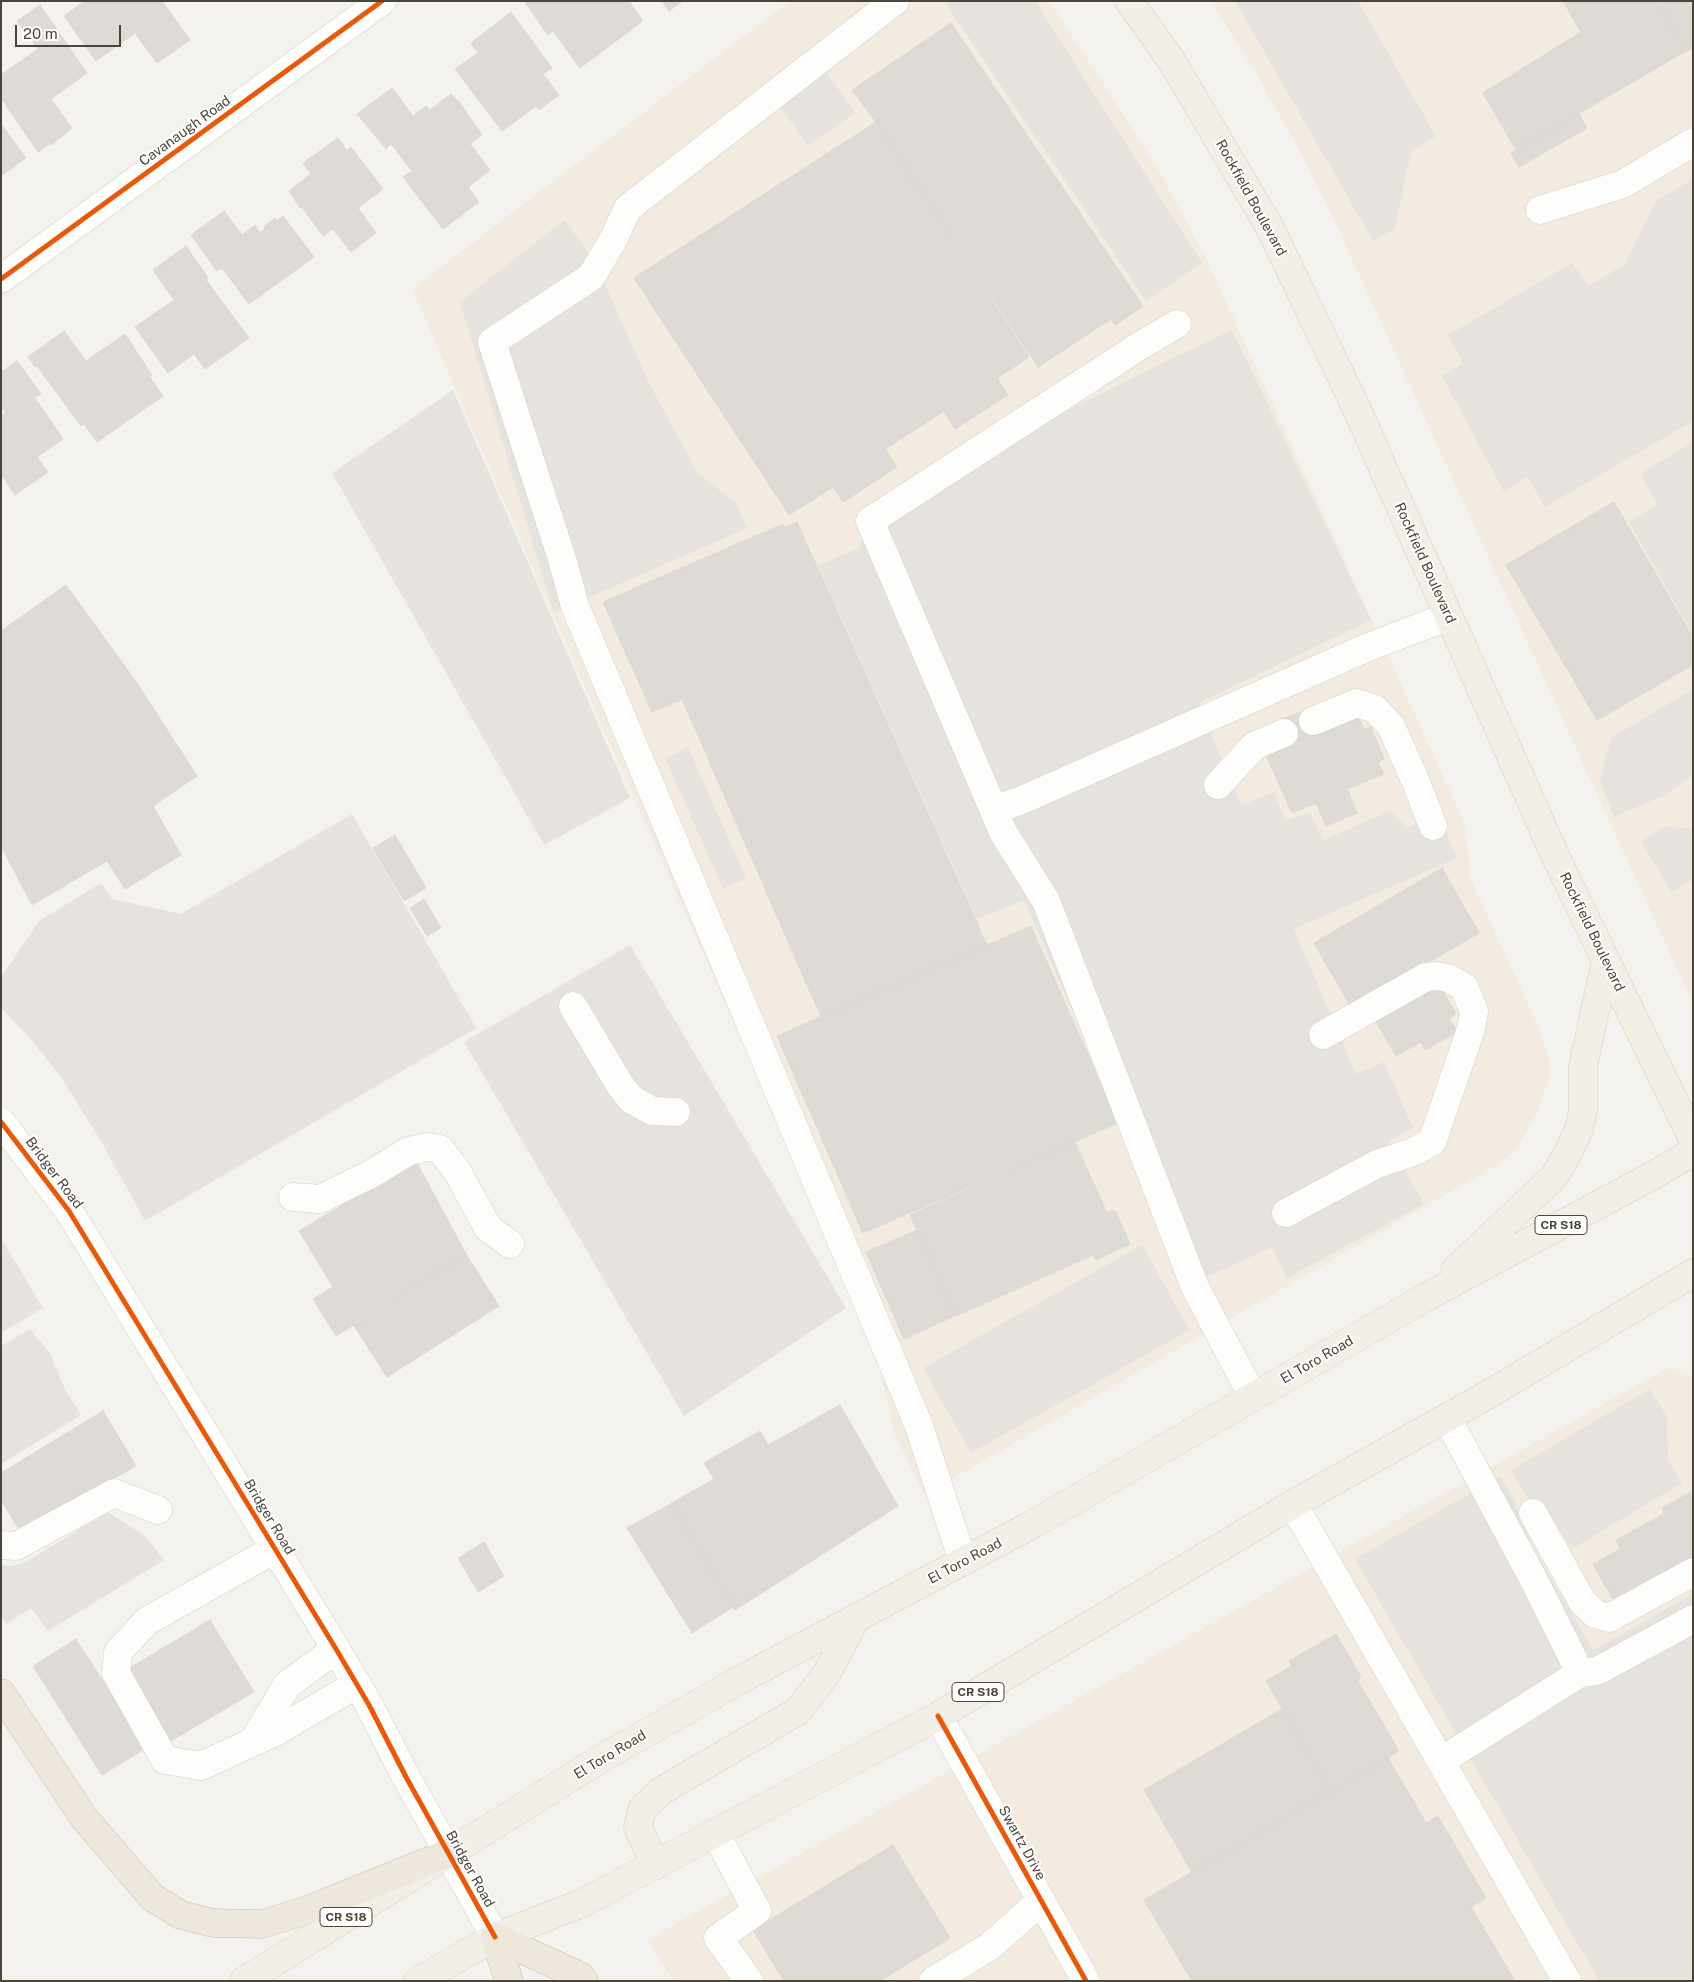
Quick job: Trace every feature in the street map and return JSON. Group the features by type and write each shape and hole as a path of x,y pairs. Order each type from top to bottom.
{"highway":[{"path":"1,1693 84,1818 153,1898 181,1915 213,1924 262,1924 308,1910 449,1853"},
{"path":"496,1937 508,1981"},
{"path":"496,1937 580,1976 584,1981"}],"main road":[{"name":"Rockfield Boulevard","path":"1129,1 1171,60 1269,226 1351,397 1554,854 1693,1140"},
{"path":"1428,1296 1554,1177 1570,1151 1579,1129 1583,1111 1583,1066 1606,960"},
{"name":"El Toro Road","path":"244,1981 602,1758 747,1676 1033,1524 1428,1296 1693,1152"},
{"name":"CR S18","path":"418,1981 496,1937 580,1904 655,1866 938,1716 1293,1504 1447,1418 1693,1273"},
{"path":"655,1866 638,1827 642,1809 661,1791 798,1711 827,1674 856,1618"}],"street":[{"name":"Cavanaugh Road","path":"1,279 382,1"},
{"path":"895,1 628,208 613,240 591,277 492,342 559,550 575,606 918,1426 963,1562"},
{"path":"1540,210 1623,184 1693,142"},
{"path":"1177,324 1129,353 870,521 1003,832 1046,901 1195,1288 1253,1397"},
{"path":"994,810 1022,800 1366,648 1449,616"},
{"path":"1313,721 1356,703 1375,709 1391,726 1433,826"},
{"path":"1218,785 1254,746 1284,733"},
{"path":"1286,1213 1377,1164 1412,1152 1432,1142 1471,1029 1474,1011 1470,997 1464,987 1448,978 1426,977 1323,1035"},
{"path":"573,1006 620,1085 631,1099 652,1111 676,1112"},
{"name":"Bridger Road","path":"1,1122 69,1211 336,1648 496,1937"},
{"path":"293,1197 320,1199 372,1174 409,1151 428,1147 440,1149 458,1171 488,1228 510,1244"},
{"path":"1447,1418 1536,1584 1580,1673"},
{"path":"1,1545 16,1546 114,1493 158,1510"},
{"path":"1293,1504 1567,1981"},
{"path":"1533,1513 1582,1601 1596,1614 1609,1618 1693,1572"},
{"path":"275,1549 147,1621 118,1652 116,1673 166,1760 201,1766 277,1731 357,1684"},
{"path":"1441,1761 1580,1673 1597,1671 1693,1618"},
{"path":"253,1742 287,1685 336,1648"},
{"name":"Swartz Drive","path":"938,1716 1086,1981"},
{"path":"716,1834 757,1911 718,1938 749,1981"},
{"path":"932,1981 989,1947 1041,1901"}],"shaded area":[{"path":"790,1 1049,1 1159,171 1207,260 1462,817 1466,832 1471,879 1540,1030 1549,1058 1550,1076 1538,1111 1516,1149 1499,1164 924,1495 894,1433 872,1335 553,615 412,289"},
{"path":"950,1 1035,1 1202,263 1146,301 946,4"},
{"path":"1211,1 1693,1 1693,1004 1341,235 1299,150 1257,75"},
{"path":"1235,1 1358,1 1436,136 1411,152 1395,229 1373,241"},
{"path":"827,73 855,113 808,146 779,105"},
{"path":"1693,179 1693,421 1545,507 1527,476 1504,492 1442,376 1463,363 1448,335 1572,263 1589,286 1625,264 1656,201"},
{"path":"564,220 593,258 650,385 698,473 736,503 747,528 554,613 460,302"},
{"path":"1232,330 1371,620 1199,703 1241,805 1274,792 1285,820 1310,813 1323,840 1390,811 1407,827 1438,813 1457,858 1294,929 1356,1074 1384,1062 1413,1128 1389,1141 1424,1204 1287,1278 1272,1247 1192,1284 1024,900 977,919 818,566 859,548 871,507"},
{"path":"453,390 630,798 544,845 332,473"},
{"path":"1693,442 1693,635 1629,522 1658,504 1640,474"},
{"path":"1693,689 1693,775 1665,795 1614,817 1600,781 1611,738"},
{"path":"688,747 746,878 723,889 665,758"},
{"path":"352,814 476,1028 145,1221 101,1141 61,1077 28,1036 1,1008 1,977 39,921 101,883 112,899 181,914"},
{"path":"1664,827 1693,828 1693,880 1671,892 1641,841"},
{"path":"630,945 846,1308 684,1416 464,1042"},
{"path":"1,1238 43,1308 1,1333"},
{"path":"1142,1245 1190,1330 971,1453 923,1368"},
{"path":"30,1329 49,1352 66,1391 81,1415 1,1464 1,1346"},
{"path":"1668,1368 1693,1376 1693,1981 674,1981 647,1940"},
{"path":"1650,1389 1667,1417 1668,1460 1682,1483 1572,1549 1561,1532 1525,1494 1511,1470"},
{"path":"1500,1476 1514,1499 1532,1546 1593,1650 1693,1594 1693,1981 1599,1981 1355,1559"},
{"path":"108,1512 145,1536 164,1560 48,1631 31,1608 6,1624 1,1616 1,1565 13,1566 27,1561"}],"building":[{"path":"85,1 162,1 190,40 157,63 135,33 96,61 64,16"},
{"path":"524,1 629,1 643,21 580,68 553,31 548,35"},
{"path":"662,1 683,1 669,11"},
{"path":"1563,1 1657,1 1686,51 1516,150 1483,93 1581,32"},
{"path":"1657,1 1693,1 1693,48 1686,51"},
{"path":"40,5 87,73 51,99 72,128 51,145 51,143 38,152 1,98 1,75 38,49 17,21"},
{"path":"511,12 552,68 543,74 559,95 539,110 536,106 502,131 455,69 478,53 471,43"},
{"path":"951,23 1143,306 1115,325 1111,319 1038,367 876,122 852,90"},
{"path":"392,88 413,116 426,106 430,110 451,94 458,100 482,135 470,144 490,170 468,187 479,202 443,229 403,177 412,171 391,144 386,149 357,114"},
{"path":"1579,114 1587,128 1519,167 1511,153"},
{"path":"876,122 1029,357 997,378 1008,395 955,429 944,411 885,449 897,467 843,502 833,487 789,515 634,278"},
{"path":"1,124 26,158 1,176"},
{"path":"338,138 347,151 351,147 383,189 358,208 376,233 351,252 333,229 323,236 289,191 311,174 303,163"},
{"path":"224,211 242,235 255,225 260,233 275,218 277,221 283,216 314,257 249,304 222,268 217,271 191,235"},
{"path":"186,246 208,278 206,280 249,338 205,369 194,354 168,373 135,327 174,300 153,270"},
{"path":"64,331 86,361 125,334 152,375 149,376 163,396 97,442 84,424 81,426 37,366 35,367 28,357"},
{"path":"17,361 41,394 35,398 63,439 37,457 48,472 15,495 3,477 1,478 1,416 6,413 1,407 1,372"},
{"path":"1614,502 1693,638 1693,665 1597,720 1506,565"},
{"path":"797,522 987,945 821,1017 682,699 652,712 603,602 783,524 784,528"},
{"path":"66,585 137,683 197,776 153,806 181,855 125,889 107,861 32,905 1,846 1,631"},
{"path":"1308,709 1358,716 1364,730 1371,727 1384,759 1378,762 1384,774 1347,789 1357,813 1326,826 1316,803 1292,813 1266,755 1289,745 1279,720"},
{"path":"395,835 426,888 404,901 373,848"},
{"path":"1442,868 1479,933 1351,1007 1314,943"},
{"path":"424,899 441,928 427,936 410,908"},
{"path":"1031,926 1118,1123 863,1233 777,1036"},
{"path":"1440,986 1456,1014 1449,1018 1457,1032 1425,1050 1421,1042 1396,1056 1376,1022"},
{"path":"1075,1142 1107,1213 1115,1210 1130,1244 1096,1260 1093,1255 956,1316 910,1215"},
{"path":"416,1161 466,1254 336,1336 313,1299 333,1287 299,1231"},
{"path":"917,1230 955,1316 904,1339 866,1252"},
{"path":"466,1254 499,1306 387,1377 353,1324"},
{"path":"840,1405 898,1506 735,1610 672,1503 714,1479 704,1463 760,1431 768,1445"},
{"path":"103,1411 136,1466 20,1531 1,1500 1,1473"},
{"path":"1693,1491 1693,1561 1615,1603 1593,1564 1620,1549 1616,1540 1664,1514 1662,1508"},
{"path":"672,1503 733,1607 692,1633 627,1528"},
{"path":"484,1542 504,1576 478,1592 458,1558"},
{"path":"210,1620 254,1692 169,1742 126,1670"},
{"path":"1336,1634 1361,1677 1358,1681 1399,1751 1331,1792 1266,1681 1292,1666 1289,1661"},
{"path":"76,1639 146,1748 102,1775 33,1666"},
{"path":"1282,1709 1331,1792 1192,1872 1144,1790"},
{"path":"1388,1758 1426,1823 1438,1816 1486,1898 1471,1907 1515,1981 1192,1981 1144,1900"},
{"path":"893,1845 950,1938 880,1981 784,1981 753,1930"}],"cycle path":[{"path":"1,279 382,1"},
{"path":"1,1122 69,1211 336,1649 369,1705 406,1777 495,1937"},
{"path":"938,1716 1086,1981"}]}
